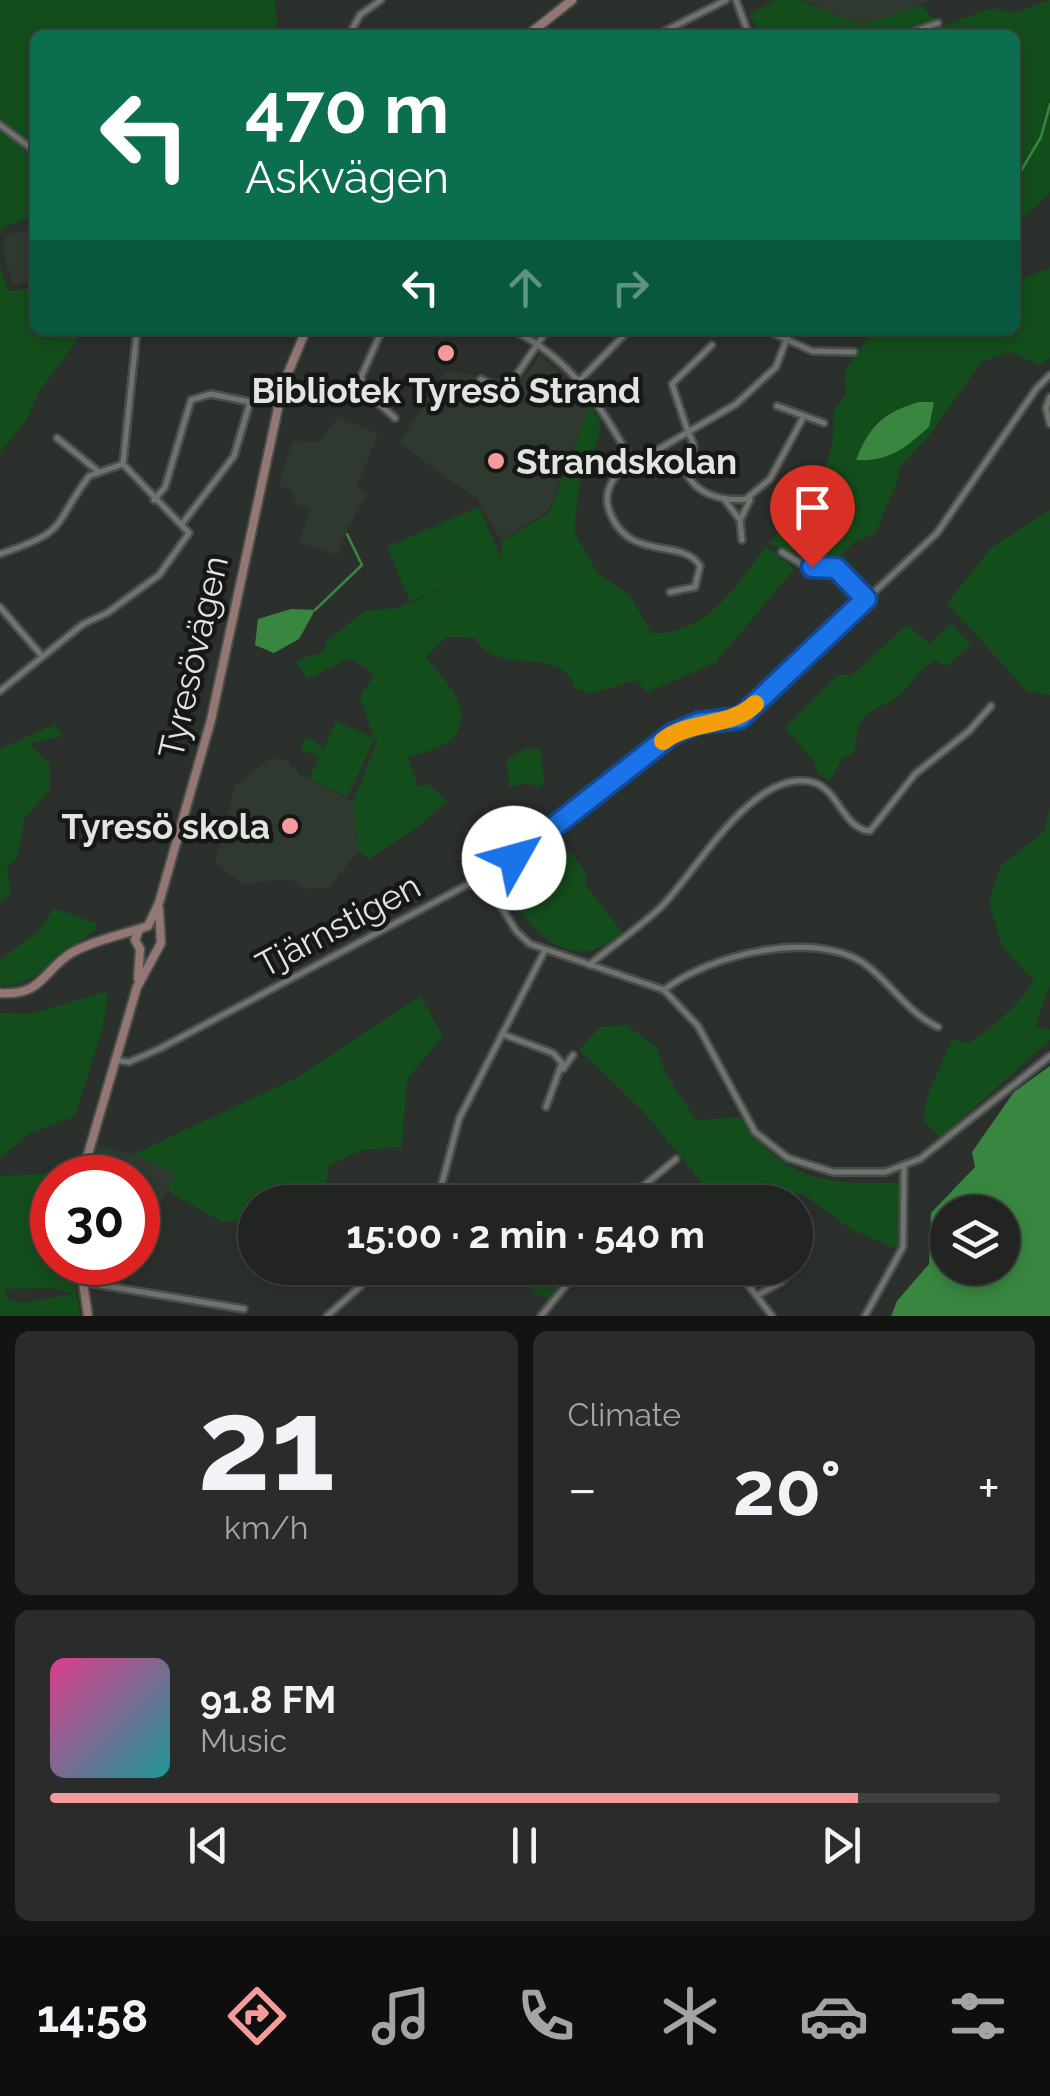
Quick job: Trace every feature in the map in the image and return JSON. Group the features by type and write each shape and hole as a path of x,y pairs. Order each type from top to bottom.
{"main road":[{"path":"534,30 572,0"},
{"name":"Tyresövägen","path":"87,1155 137,987 152,952 161,943 159,903 211,720 275,420 306,335"},
{"name":"Tyresövägen","path":"137,987 138,947 143,928 159,903"},
{"path":"0,992 37,987 68,955 108,936 143,928 158,930"},
{"path":"108,936 152,952"},
{"path":"83,1285 88,1316"}],"street":[{"path":"351,30 360,15 380,0"},
{"path":"667,30 726,0"},
{"path":"736,0 747,30"},
{"path":"919,30 938,23 933,30"},
{"path":"0,125 30,147"},
{"path":"0,690 159,575 190,533 123,464 136,335"},
{"path":"379,335 361,369 362,382 395,418"},
{"path":"522,335 580,380 607,416 633,464"},
{"path":"481,378 505,392 544,335"},
{"path":"580,380 593,372 625,335"},
{"path":"779,335 812,351 854,352"},
{"path":"670,592 695,587 700,566 690,556 648,548 620,530 608,505 608,490 618,473 689,435 736,404 776,367 788,335"},
{"path":"712,345 672,384 694,446 684,471 712,497 751,497"},
{"name":"Tjärnstigen","path":"114,1060 128,1062 159,1049 482,877 514,858 672,734 698,723 740,718 937,533 1036,389 1050,375"},
{"path":"154,500 165,487 191,400 211,394 250,402 234,456 182,524"},
{"path":"1050,396 1046,408 1050,424"},
{"path":"778,406 824,423"},
{"path":"742,540 740,520 751,497 782,461 804,416"},
{"path":"57,438 99,472"},
{"path":"0,554 39,541 60,527 81,486 99,472 123,464"},
{"path":"724,499 740,520"},
{"path":"782,552 803,565 836,568 866,599"},
{"path":"1,609 42,656"},
{"path":"589,964 664,904 729,824 775,788 812,782 826,790 856,826 870,831 916,774 969,731 990,706"},
{"path":"482,877 517,932 545,950 664,990 698,1026 743,1115 766,1143 799,1163 845,1175 904,1167 940,1145 1050,1056"},
{"path":"664,990 728,961 815,945 863,963 918,1017 938,1027"},
{"path":"441,1185 458,1119 545,950"},
{"path":"502,1034 553,1053 562,1069"},
{"path":"546,1107 562,1069 573,1055"},
{"path":"645,1185 676,1159"},
{"path":"865,1316 903,1247 904,1167"},
{"path":"101,1285 244,1309"},
{"path":"328,1316 362,1285"},
{"path":"540,1316 566,1285"},
{"path":"749,1285 772,1316"},
{"path":"758,1295 770,1285"}],"shaded area":[{"path":"0,0 275,0 278,30 30,30 30,218 3,227 0,233"},
{"path":"776,0 800,0 860,25 921,5 940,27 992,8 1014,13 1050,0 1050,192 1020,221 1020,30 756,30 750,13"},
{"path":"804,0 933,0 860,25"},
{"path":"30,229 30,281 14,286 2,248 6,236"},
{"path":"0,266 8,291 30,289 30,335 80,335 39,392 26,421 0,452"},
{"path":"1050,268 1050,358 1039,365 1010,352 982,361 927,438 898,469 899,477 875,534 855,541 840,556 801,553 768,544 806,500 825,467 833,412 846,394 845,371 870,335 1020,335 1020,272 1023,278"},
{"name":"Strandskolan","path":"540,355 590,405 548,511 501,540 477,499 399,443 445,371 520,382"},
{"path":"919,402 934,402 929,427 896,452 878,459 856,460 879,422"},
{"path":"590,405 600,422 599,435 579,486 574,532 598,574 629,594 652,634 690,625 705,616 731,592 766,546 794,569 715,663 647,692 636,680 590,694 575,688 567,674 557,667 499,657 475,638 446,637 426,657 455,695 462,717 459,728 448,742 408,758 418,787 428,784 447,801 419,826 369,859 358,851 353,802 377,742 374,740 347,797 309,779 319,757 300,749 306,737 324,748 336,721 374,738 360,697 373,677 368,669 349,658 307,679 296,661 324,651 327,641 364,611 397,608 503,563 410,601 387,547 479,507 502,560 501,542 549,513"},
{"path":"338,417 378,434 356,488 368,494 348,527 338,555 298,542 311,510 297,504 290,489 279,486 292,441 319,442"},
{"path":"1050,510 1050,695 1027,691 947,603 992,547"},
{"path":"291,609 315,610 299,639 274,653 255,645 258,619"},
{"path":"951,624 971,645 946,666 935,660 929,664 902,693 867,715 859,727 854,749 842,758 830,781 818,774 814,761 785,728 838,675 852,675 907,625 930,644"},
{"path":"56,724 62,736 30,744 50,764 50,790 25,817 17,859 7,866 11,893 0,902 0,749"},
{"path":"526,748 540,750 544,783 540,788 525,783 509,788 507,760"},
{"name":"Tyresö skola","path":"271,758 287,760 301,776 353,802 358,851 330,887 305,889 290,879 243,884 215,863 235,786"},
{"path":"1050,806 1050,985 1035,1026 1050,1030 1050,1040 940,1138 923,1121 927,1096 952,1040 969,1043 979,1036 1013,1007 1034,980 1002,946 989,901 1001,865 1044,832"},
{"path":"571,852 586,872 586,885 622,932 604,945 586,951 570,950 540,933 503,888 506,874"},
{"path":"54,908 96,923 96,930 37,975 0,986 0,960 39,931"},
{"path":"108,991 103,1026 75,1116 30,1133 0,1158 0,1013 31,1014"},
{"path":"420,996 443,1036 407,1079 402,1147 362,1150 330,1165 326,1185 238,1185 238,1221 222,1222 168,1191 175,1174 160,1167 160,1155 134,1154 296,1078"},
{"path":"627,1025 657,1048 665,1073 696,1120 740,1117 773,1155 809,1175 851,1183 901,1182 897,1249 851,1229 813,1201 813,1185 703,1184 643,1111 579,1050 600,1027"},
{"path":"1050,1066 1050,1316 891,1316 897,1301 929,1264 930,1238 930,1285 1020,1285 1020,1195 948,1195 975,1167 972,1152 1014,1092"},
{"path":"97,1145 135,1155 94,1155"},
{"path":"160,1167 176,1175 160,1206"},
{"path":"30,1174 30,1285 75,1285 80,1316 0,1316 0,1176","holes":["55,1288 73,1294 24,1303 6,1298 6,1289"]},
{"path":"528,1285 562,1285 550,1298 535,1294"}],"waterway":[{"path":"1020,173 1041,137 1050,104"},
{"path":"315,610 362,565 347,534"}],"slow traffic":[{"path":"663,741 698,723 740,718 755,704"}],"place":[{"name":"Bibliotek Tyresö Strand","path":"446,353"},
{"name":"Strandskolan","path":"496,461"},
{"name":"Tyresö skola","path":"290,826"}],"route":[{"path":"514,858 672,734 698,723 740,718 866,599 836,568 812,567"}]}
